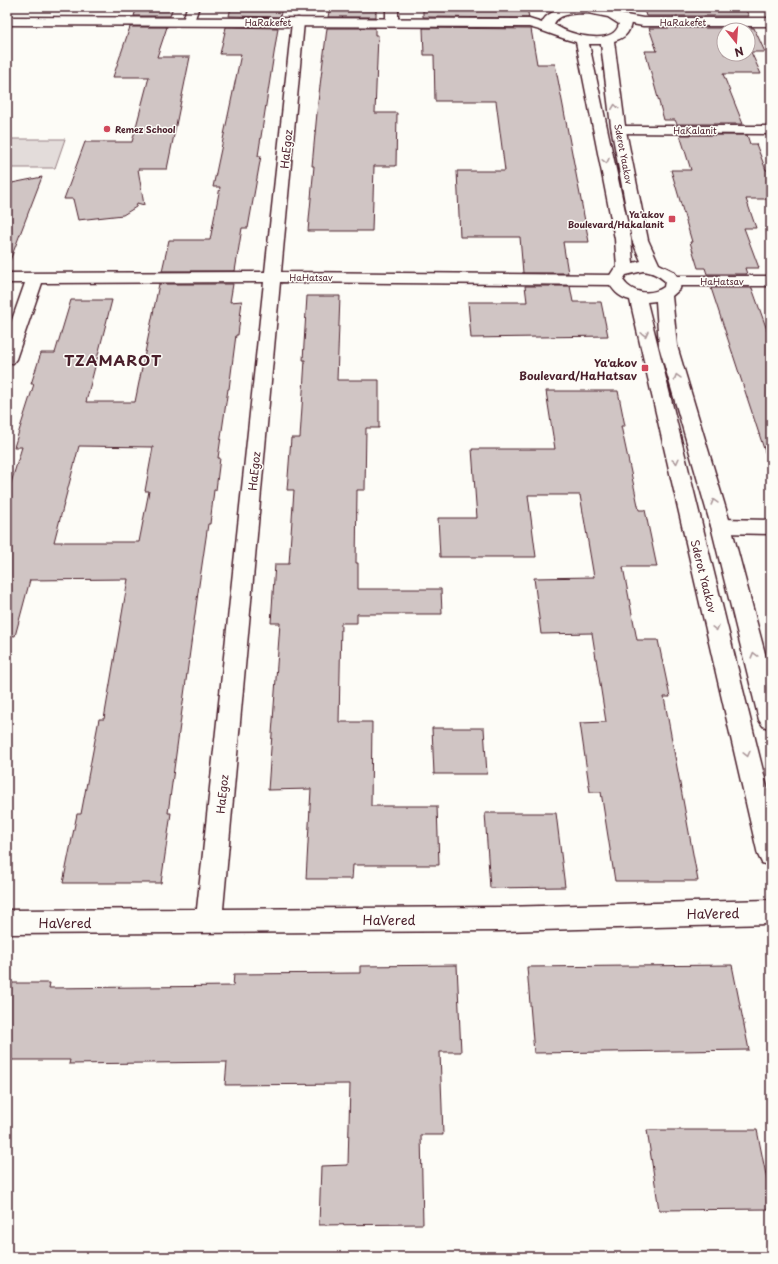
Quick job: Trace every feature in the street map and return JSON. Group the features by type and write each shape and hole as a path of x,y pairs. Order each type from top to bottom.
{"street":[{"path":"190,21 193,7"},
{"path":"392,7 392,22"},
{"path":"549,24 554,15 575,8 601,9 623,23"},
{"name":"HaRakefet","path":"7,21 529,23 549,24 560,35 582,40 607,39 616,36 623,32 623,23 771,22"},
{"name":"HaEgoz","path":"209,921 298,22"},
{"name":"Sderot Yaakov","path":"607,39 619,130 640,240 652,267"},
{"name":"Sderot Yaakov","path":"582,40 623,239 620,274"},
{"name":"HaKalanit","path":"619,130 771,130"},
{"name":"HaHatsav","path":"7,278 620,274 643,266 652,267"},
{"path":"652,267 665,272 668,288 668,346 721,526 771,720"},
{"path":"620,274 621,290 637,296"},
{"path":"7,359 35,278"},
{"name":"HaHatsav","path":"637,296 656,297 668,288 771,281"},
{"name":"Sderot Yaakov","path":"637,296 771,855"},
{"path":"721,526 771,527"},
{"name":"HaVered","path":"7,922 501,918 771,912"}],"shaded area":[{"path":"7,139 65,139 55,168 7,168"}],"building":[{"path":"137,7 173,7 170,16 134,16"},
{"path":"231,7 282,7 280,17 229,16"},
{"path":"330,7 376,7 376,17 328,17"},
{"path":"423,7 527,7 529,18 423,17"},
{"path":"643,7 744,7 749,16 646,16"},
{"path":"130,27 167,27 157,57 190,57 167,169 138,169 144,205 137,203 136,207 123,215 78,220 73,199 64,199 85,142 132,142 149,77 113,77"},
{"path":"226,27 278,28 258,156 261,156 248,228 242,228 235,271 162,271 169,240 210,240 220,187 213,187 241,54 220,54"},
{"path":"327,28 375,28 375,35 378,35 375,113 397,113 396,166 374,166 372,231 308,231 314,166 312,166"},
{"path":"423,28 531,29 537,64 555,64 589,242 563,242 568,273 523,273 520,237 460,237 457,171 505,171 496,101 435,101 434,55 424,55"},
{"path":"649,28 716,28 716,62 756,62 761,74 723,74 743,124 677,124 675,120 664,120 645,51 657,51"},
{"path":"756,32 765,52 756,52"},
{"path":"680,135 747,135 750,144 756,144 766,170 771,170 771,199 746,199 756,228 744,228 759,268 745,268 747,274 707,274 705,268 698,268 671,170 691,170"},
{"path":"42,177 9,263 7,263 7,184"},
{"path":"159,284 233,284 230,302 242,301 238,335 236,335 218,458 220,458 216,490 214,490 210,524 208,524 199,585 168,813 171,813 161,883 63,883 77,814 81,814 99,719 104,719 128,579 30,580 15,636 7,635 7,496 22,447 14,447 34,384 31,384 41,353 55,353 71,300 112,300 86,402 135,402","holes":["79,446 153,447 145,491 149,491 139,542 54,542"]},
{"path":"525,286 570,286 573,302 601,302 608,336 471,338 468,302 527,302"},
{"path":"711,288 752,288 771,341 771,454 766,455"},
{"path":"307,296 340,296 337,380 379,380 379,428 366,428 365,490 357,490 356,563 358,563 358,589 441,589 442,614 357,614 357,623 341,623 339,722 372,722 371,806 437,806 439,865 353,865 352,879 306,879 311,789 268,790 280,623 271,623 275,564 289,564 294,490 287,490 291,438 300,438"},
{"path":"546,391 618,391 625,426 621,426 639,510 645,510 657,567 623,567 637,640 658,640 670,697 664,697 698,881 615,881 601,792 590,792 580,723 606,722 592,633 541,634 534,578 594,577 580,495 528,495 536,557 440,557 438,518 477,518 472,449 555,449"},
{"path":"432,728 484,728 487,774 434,774"},
{"path":"485,813 556,813 565,887 490,888"},
{"path":"457,965 461,1052 440,1052 443,1135 421,1135 423,1224 319,1225 321,1166 348,1165 350,1084 225,1085 227,1062 69,1064 70,1060 7,1060 7,983 50,983 49,988 233,986 234,974 360,973 360,966"},
{"path":"732,965 749,1050 534,1053 527,967"},
{"path":"647,1130 757,1130 771,1200 771,1209 659,1210"}],"place":[{"name":"Remez School","path":"107,129"},
{"name":"Ya'akov Boulevard/Hakalanit","path":"672,219"},
{"name":"Ya'akov Boulevard/HaHatsav","path":"645,368"}],"district":[{"name":"TZAMAROT","path":"113,359"}]}
